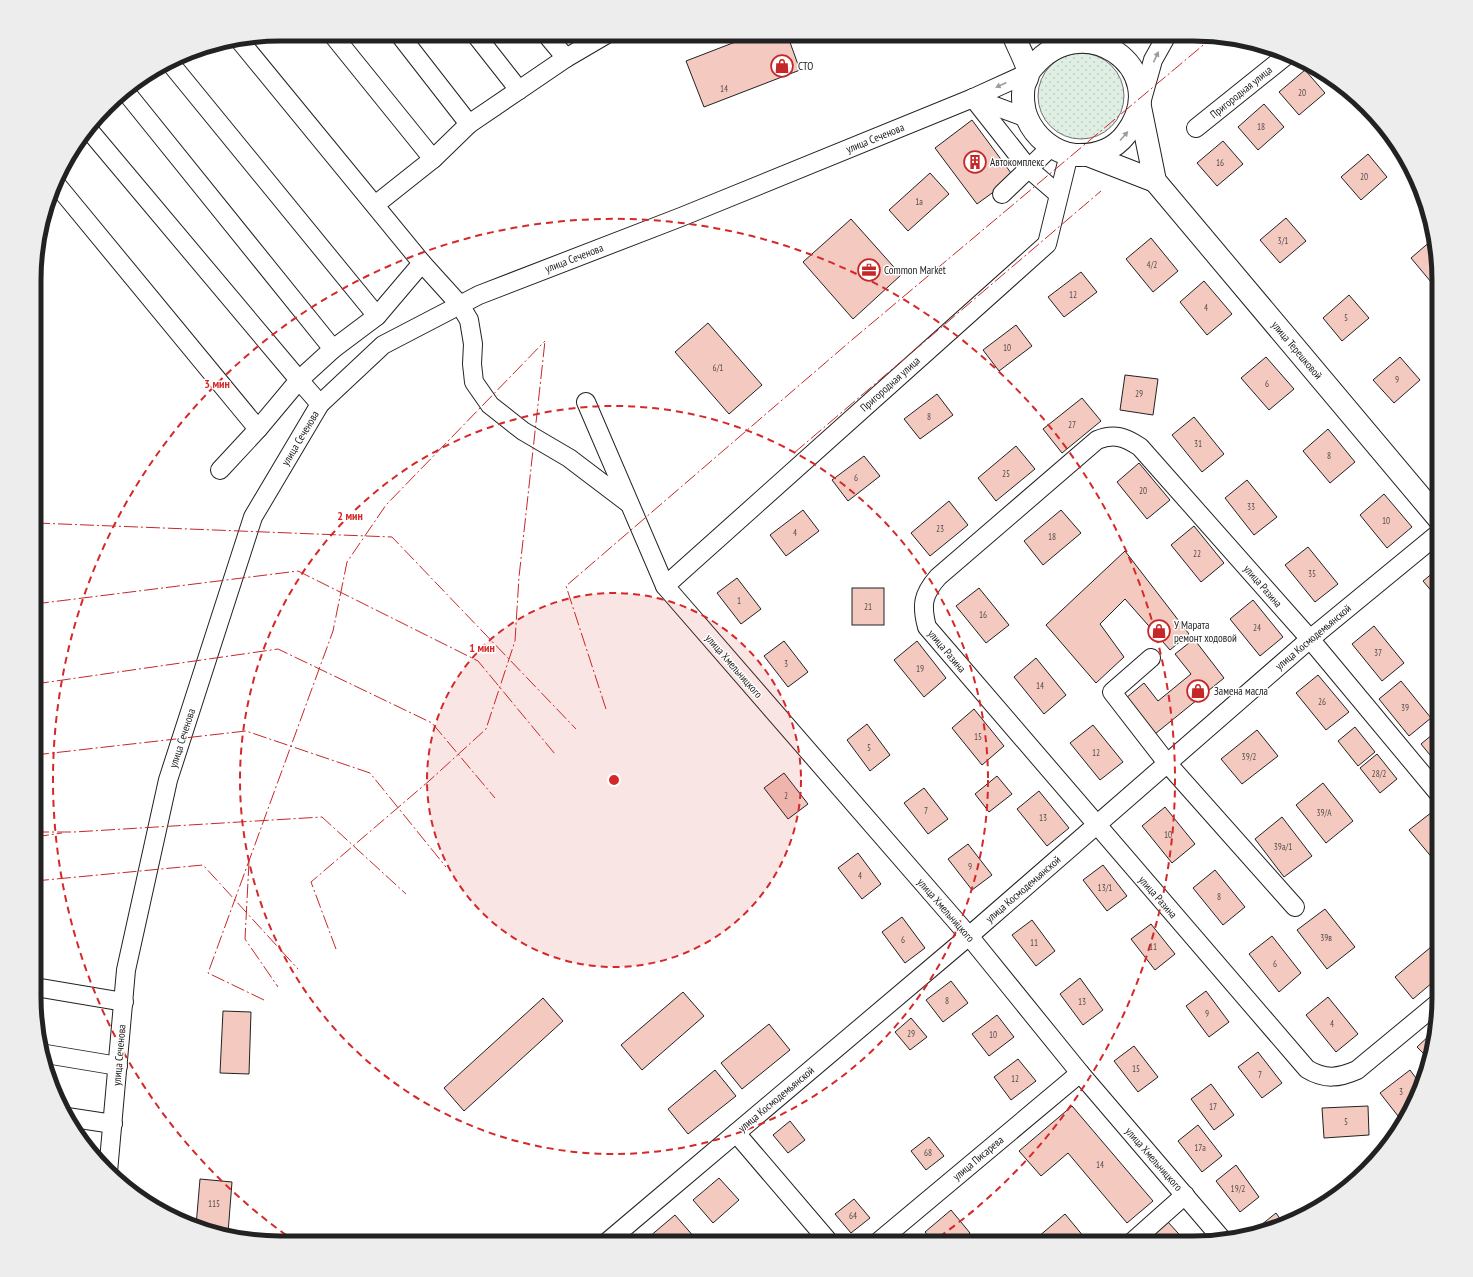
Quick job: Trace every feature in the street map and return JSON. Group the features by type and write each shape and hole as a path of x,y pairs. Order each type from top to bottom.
{"main road":[{"path":"1016,41 1028,73"},
{"name":"улица Терешковой","path":"1063,41 1050,48 1037,58 1028,73 1024,95 1027,118 1037,135 1070,152 1155,181"},
{"name":"улица Терешковой","path":"1098,41 1114,48 1127,59 1136,74 1140,90 1140,107 1155,181 1432,511"},
{"name":"улица Терешковой","path":"1070,152 1106,150 1122,140 1133,125 1140,107"}],"street":[{"path":"338,41 433,159"},
{"path":"405,41 470,124"},
{"path":"480,41 519,90"},
{"path":"552,41 566,58"},
{"path":"374,205 433,159 470,124 566,58 595,41"},
{"path":"1140,107 1153,60 1163,41"},
{"path":"243,44 422,263 460,305 469,320 473,344 472,364 474,382 490,405 523,431 569,458 607,485 631,505"},
{"name":"Пригородная улица","path":"1196,128 1283,59"},
{"path":"173,66 377,316"},
{"name":"улица Сеченова","path":"109,1164 126,970 168,780 253,517 320,404 383,345 479,295 681,217 973,98 1028,73"},
{"path":"128,95 333,349"},
{"path":"973,98 1027,118"},
{"path":"973,98 1029,169 1058,194"},
{"path":"92,133 320,404"},
{"path":"1002,194 1029,169 1070,152"},
{"name":"Пригородная улица","path":"665,586 1047,244 1058,194 1070,152"},
{"path":"59,188 258,430"},
{"path":"220,470 258,430 299,380 333,349 377,316 422,263"},
{"name":"улица Хмельницкого","path":"586,402 608,457 631,505 665,586 969,936 1080,1073 1218,1234"},
{"name":"улица Разина","path":"1431,1011 1357,1070 1344,1076 1330,1078 1317,1075 1307,1069 1096,826 927,627 923,612 925,596 938,577 1097,440 1107,436 1117,436 1128,439 1140,447 1310,639 1432,786"},
{"name":"улица Космодемьянской","path":"614,1236 969,936 1310,639 1432,539"},
{"path":"1151,658 1112,692 1167,763 1295,907"},
{"path":"41,988 124,1002"},
{"path":"48,1054 118,1066"},
{"name":"улица Писарева","path":"885,1236 1080,1073"},
{"path":"74,1118 113,1124"},
{"path":"736,1133 824,1236"},
{"path":"1138,1236 1185,1195"}],"green space":[{"path":"1081,53 1097,56 1105,60 1117,72 1121,80 1124,96 1121,112 1117,120 1105,132 1097,136 1081,139 1065,136 1057,132 1045,120 1041,112 1038,96 1041,80 1045,72 1057,60 1065,56"}],"building":[{"path":"738,41 790,41 800,70 704,107 686,61"},
{"path":"1305,70 1325,93 1299,115 1279,92"},
{"path":"1264,104 1284,127 1258,150 1238,127"},
{"name":"Автокомплекс","path":"972,120 1014,177 977,204 935,148"},
{"path":"1223,141 1243,164 1217,186 1197,163"},
{"path":"1368,154 1387,177 1361,200 1341,177"},
{"path":"930,173 949,194 908,231 889,210"},
{"path":"1286,218 1306,241 1280,263 1260,240"},
{"path":"851,219 901,275 853,319 803,262"},
{"path":"1151,238 1178,271 1153,292 1126,259"},
{"path":"1429,243 1431,282 1411,258"},
{"path":"1081,272 1097,292 1064,317 1048,297"},
{"path":"1204,281 1232,314 1207,335 1180,302"},
{"path":"1349,295 1369,318 1342,341 1323,318"},
{"path":"708,323 762,385 729,414 675,352"},
{"path":"1016,325 1032,346 999,371 983,350"},
{"path":"1266,357 1294,389 1269,410 1241,378"},
{"path":"1400,357 1420,380 1394,403 1373,380"},
{"path":"1125,375 1158,379 1153,415 1120,410"},
{"path":"937,394 953,415 920,439 904,419"},
{"path":"1082,398 1101,421 1062,453 1043,429"},
{"path":"1194,417 1224,454 1202,472 1172,435"},
{"path":"1328,429 1355,462 1330,483 1303,451"},
{"path":"1016,446 1035,469 996,501 978,478"},
{"path":"864,456 880,476 848,501 832,480"},
{"path":"1139,463 1170,500 1147,519 1117,482"},
{"path":"1247,480 1277,517 1254,535 1225,498"},
{"path":"1384,494 1412,527 1387,548 1360,515"},
{"path":"949,501 968,525 930,556 911,533"},
{"path":"803,510 819,531 786,556 770,535"},
{"path":"1061,510 1081,533 1043,565 1024,541"},
{"path":"1194,526 1224,563 1201,582 1171,545"},
{"path":"1308,547 1338,584 1315,602 1285,565"},
{"path":"1125,551 1189,634 1170,650 1125,599 1100,624 1124,657 1096,683 1046,625"},
{"path":"1432,574 1432,592 1423,581"},
{"path":"737,578 761,609 741,624 717,593"},
{"path":"852,588 884,588 884,625 852,625"},
{"path":"979,588 1009,625 986,643 956,606"},
{"path":"1253,600 1283,637 1260,656 1230,619"},
{"path":"1374,626 1404,663 1382,681 1352,644"},
{"path":"1194,639 1224,678 1155,734 1126,698 1144,683 1158,701 1191,674 1175,654"},
{"path":"784,641 808,672 788,687 764,656"},
{"path":"917,641 946,678 924,697 894,660"},
{"path":"1036,658 1066,695 1044,714 1014,677"},
{"path":"1318,675 1349,712 1326,730 1296,693"},
{"path":"1401,681 1431,718 1409,736 1379,699"},
{"path":"974,709 1004,746 982,765 952,728"},
{"path":"867,724 890,755 870,771 847,740"},
{"path":"1093,725 1123,762 1100,780 1070,743"},
{"path":"1355,727 1375,752 1358,766 1338,741"},
{"path":"1257,730 1278,756 1242,784 1221,759"},
{"path":"1432,735 1432,757 1421,744"},
{"path":"1377,754 1397,779 1380,793 1360,768"},
{"path":"784,773 808,804 788,819 764,788"},
{"path":"997,776 1012,794 989,812 975,794"},
{"path":"1323,783 1353,821 1326,843 1296,805"},
{"path":"924,788 948,819 928,834 904,803"},
{"path":"1039,791 1069,828 1047,846 1017,809"},
{"path":"1165,807 1195,844 1172,863 1142,826"},
{"path":"1432,812 1432,858 1409,830"},
{"path":"1282,817 1312,856 1284,877 1255,839"},
{"path":"968,844 992,875 972,890 948,859"},
{"path":"858,853 881,884 862,899 838,868"},
{"path":"1103,865 1127,896 1107,911 1083,880"},
{"path":"1215,870 1245,907 1223,925 1193,888"},
{"path":"1325,909 1355,947 1327,969 1297,930"},
{"path":"902,917 925,948 905,963 882,932"},
{"path":"1032,920 1055,951 1036,966 1012,935"},
{"path":"1151,924 1175,954 1155,970 1131,939"},
{"path":"1272,936 1301,973 1279,992 1249,954"},
{"path":"1432,946 1432,983 1413,999 1395,977"},
{"path":"1080,978 1103,1010 1083,1025 1060,994"},
{"path":"951,981 968,1003 943,1022 926,1000"},
{"path":"1206,991 1229,1022 1209,1037 1186,1006"},
{"path":"683,992 704,1016 642,1070 621,1045"},
{"path":"1328,997 1358,1034 1336,1052 1306,1015"},
{"path":"543,998 563,1021 464,1111 444,1088"},
{"path":"223,1011 251,1012 249,1074 220,1073"},
{"path":"997,1015 1014,1037 989,1056 972,1034"},
{"path":"911,1018 927,1037 910,1050 895,1032"},
{"path":"769,1024 790,1050 742,1089 721,1063"},
{"path":"1428,1036 1425,1055 1417,1047"},
{"path":"1134,1046 1158,1077 1138,1092 1114,1061"},
{"path":"1258,1052 1282,1083 1262,1098 1238,1067"},
{"path":"1018,1059 1036,1081 1011,1100 994,1077"},
{"path":"715,1070 736,1096 688,1134 668,1109"},
{"path":"1410,1070 1417,1080 1407,1103 1401,1113 1398,1116 1380,1093"},
{"path":"1211,1084 1234,1115 1214,1130 1191,1099"},
{"path":"1072,1106 1153,1201 1127,1223 1068,1153 1041,1176 1019,1151"},
{"path":"1368,1106 1369,1135 1324,1138 1322,1108"},
{"path":"790,1121 805,1140 788,1153 773,1135"},
{"path":"1198,1125 1222,1156 1202,1172 1178,1141"},
{"path":"929,1137 944,1156 926,1170 911,1151"},
{"path":"1236,1165 1259,1197 1240,1212 1216,1181"},
{"path":"719,1178 739,1200 713,1223 693,1200"},
{"path":"200,1179 232,1182 228,1230 196,1221"},
{"path":"854,1199 870,1218 851,1233 835,1214"},
{"path":"951,1210 970,1233 967,1236 928,1236 925,1232"},
{"path":"1276,1213 1280,1219 1270,1223 1259,1227"},
{"path":"1065,1214 1083,1236 1039,1236"},
{"path":"675,1215 693,1236 650,1236"},
{"path":"1168,1222 1181,1236 1152,1236"}],"power":[{"path":"606,709 566,586 853,339 1207,42"},
{"path":"794,453 1101,191"},
{"path":"336,949 311,882 429,781 486,729 515,641 519,577 545,341"},
{"path":"264,1000 208,973 333,631 347,562 386,505 545,341"},
{"path":"41,523 392,537 576,729"},
{"path":"41,603 298,571 478,661 555,754"},
{"path":"41,683 278,649 432,723 495,798"},
{"path":"41,754 246,731 370,773 446,867"},
{"path":"41,832 74,832 322,817 406,894"},
{"path":"41,836 62,833"},
{"path":"249,862 245,939 278,987"},
{"path":"41,880 203,865 298,969"}],"place":[{"name":"СТО","path":"782,66"},
{"name":"Автокомплекс","path":"975,162"},
{"name":"Common Market","path":"869,270"},
{"name":"У Марата ремонт ходовой","path":"1159,631"},
{"name":"Замена масла","path":"1198,691"}]}
